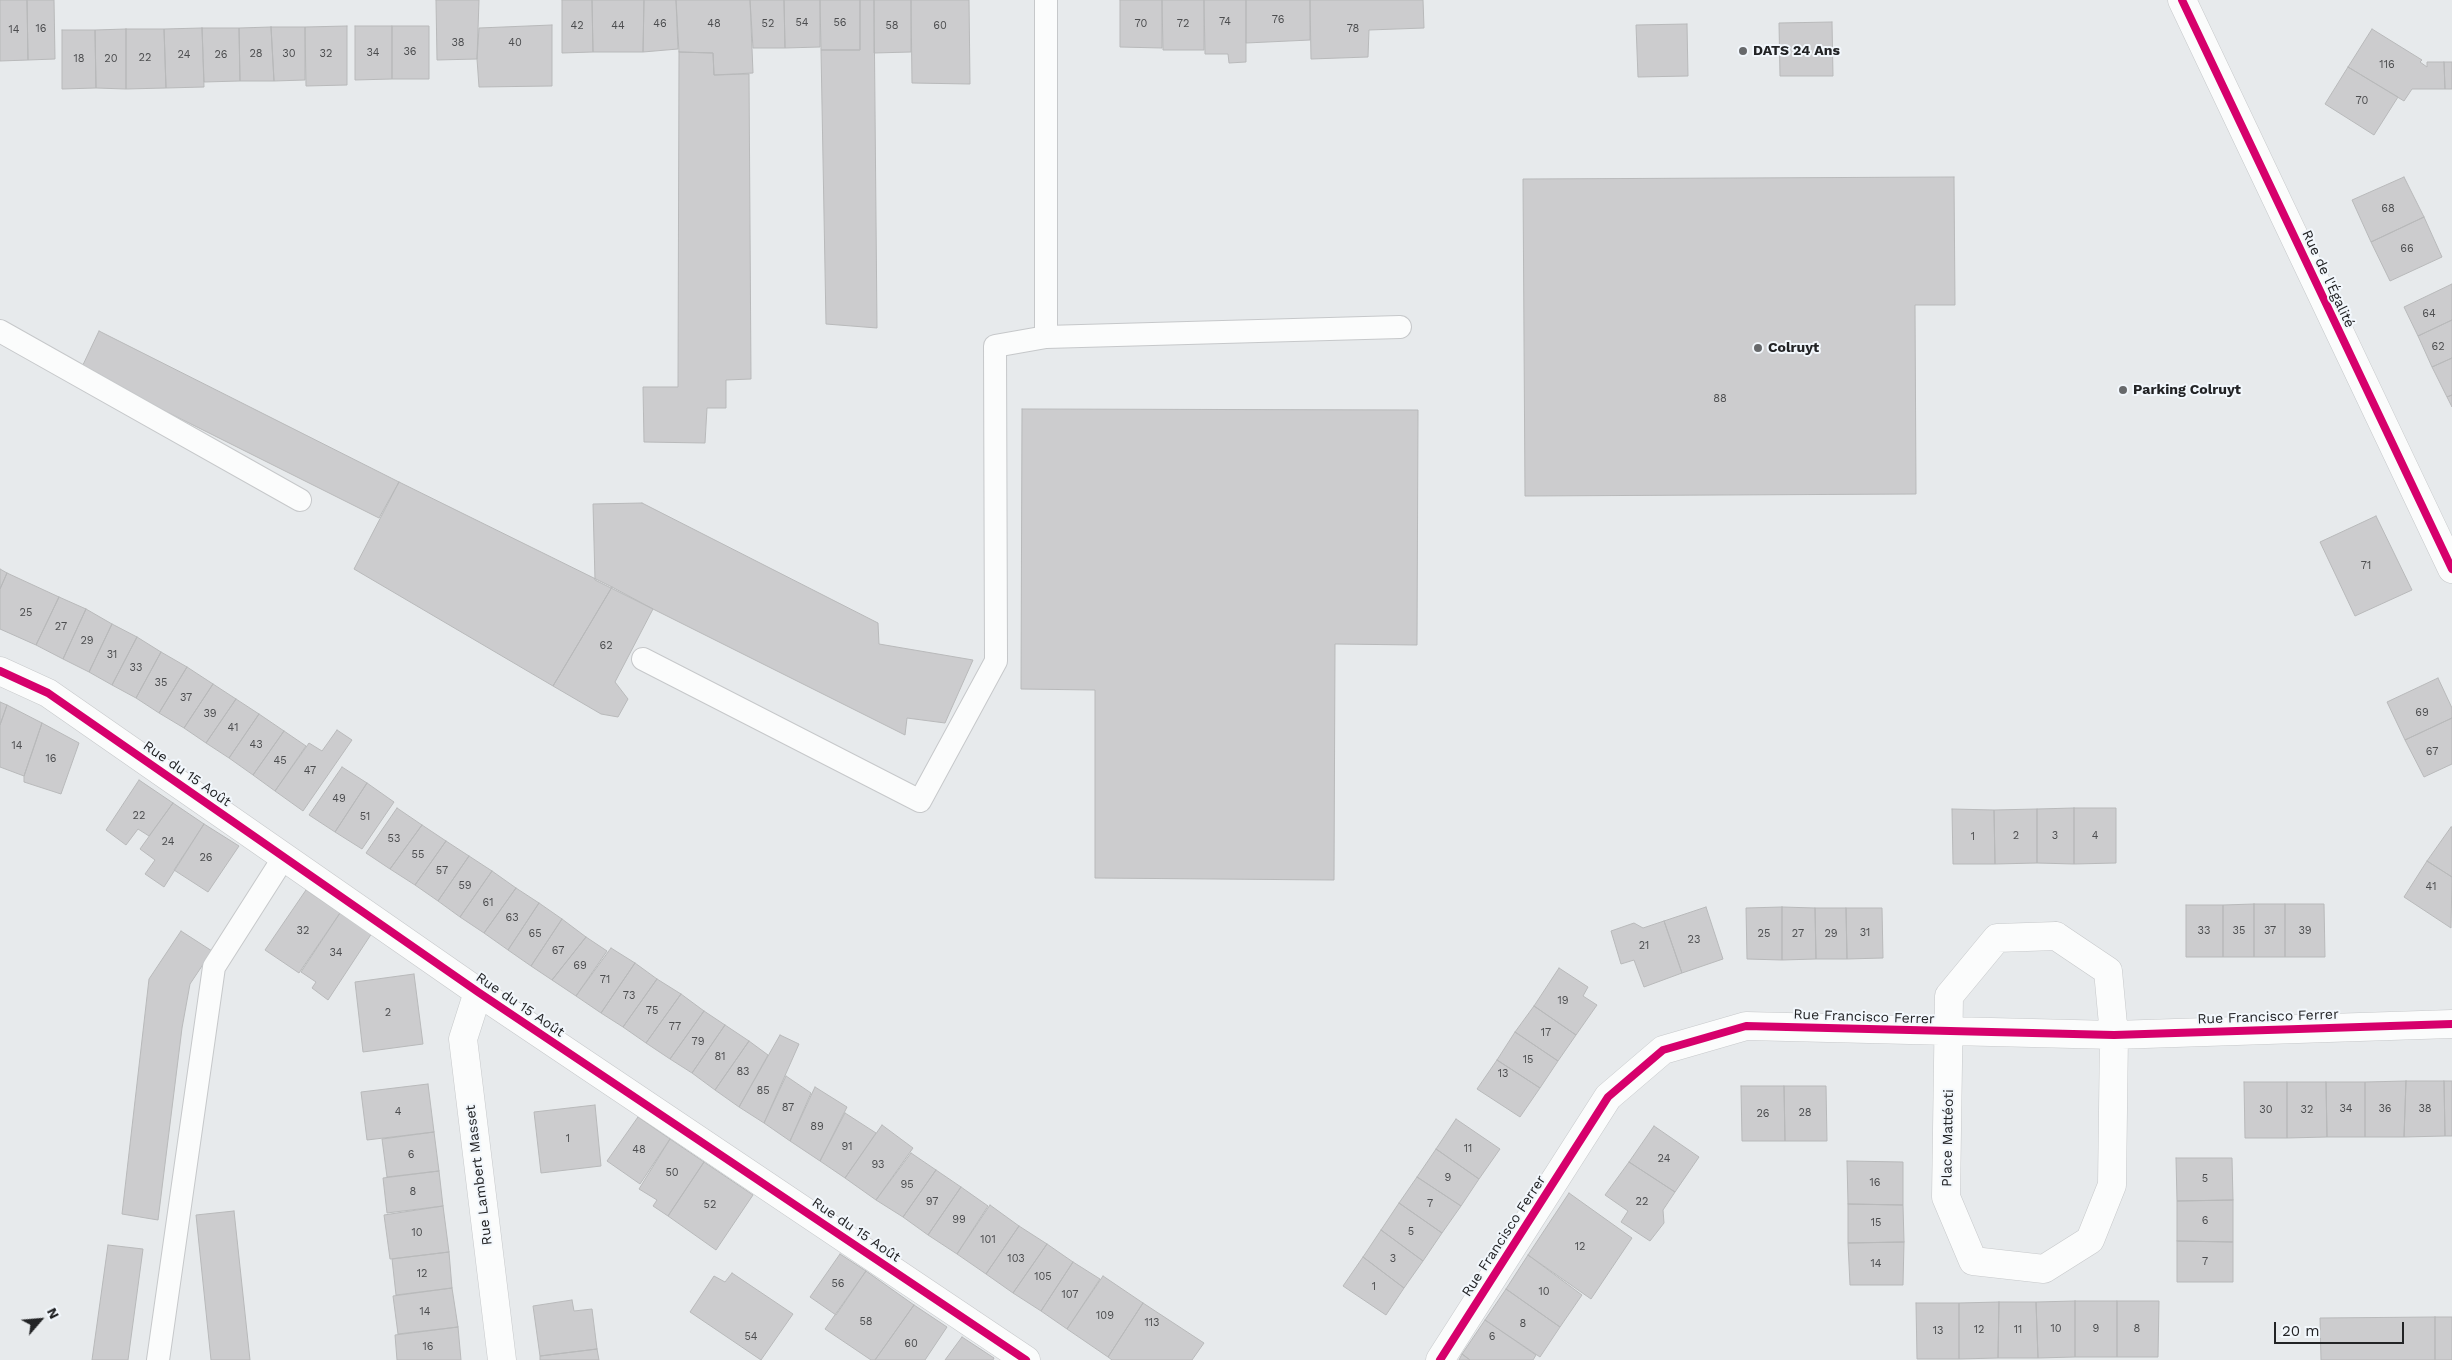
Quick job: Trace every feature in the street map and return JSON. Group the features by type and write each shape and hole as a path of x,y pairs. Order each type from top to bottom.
{"street":[{"name":"Rue de l'Égalité","path":"2182,0 2452,569"},
{"name":"Rue du 15 Août","path":"0,671 48,693 478,992 1026,1360"},
{"name":"Place Mattéoti","path":"2056,936 2108,971 2114,1034 2112,1185 2090,1240 2044,1269 1973,1261 1946,1197 1950,1032 1949,996 1997,938 2056,936"},
{"name":"Rue Lambert Masset","path":"478,992 463,1039 502,1360"},
{"name":"Rue Francisco Ferrer","path":"1440,1360 1608,1097 1663,1050 1746,1026 1950,1032 2114,1034 2452,1024"}],"lane":[{"path":"1046,0 1046,337"},
{"path":"643,659 920,801 996,661 995,346 1046,337 1400,328"},
{"path":"0,331 300,500"},
{"path":"158,1360 214,967 284,857"}],"building":[{"path":"0,0 27,0 28,60 0,61"},
{"path":"27,0 54,0 55,59 28,60"},
{"path":"436,0 479,0 477,59 437,60"},
{"path":"562,0 592,0 593,52 562,53"},
{"path":"592,0 644,0 643,52 593,52"},
{"path":"644,0 676,0 678,49 643,52"},
{"path":"676,0 750,0 753,73 714,75 713,53 679,52"},
{"path":"750,0 784,0 785,48 753,48"},
{"path":"784,0 820,0 820,47 785,48"},
{"path":"820,0 860,0 860,50 821,50"},
{"path":"860,0 874,0 877,328 826,324 821,50 860,50"},
{"path":"874,0 911,0 911,52 874,53"},
{"path":"911,0 969,0 970,84 912,83"},
{"path":"1120,0 1162,0 1162,48 1120,47"},
{"path":"1162,0 1204,0 1204,50 1163,50"},
{"path":"1204,0 1246,0 1246,62 1229,63 1228,54 1205,54"},
{"path":"1246,0 1310,0 1310,40 1246,43"},
{"path":"1310,0 1423,0 1424,28 1369,30 1368,57 1311,59"},
{"path":"1832,22 1833,76 1780,76 1779,23"},
{"path":"1687,24 1688,76 1638,77 1636,25"},
{"path":"552,25 552,86 479,87 477,59 479,28"},
{"path":"347,26 347,85 306,86 305,27"},
{"path":"355,26 392,26 392,79 355,80"},
{"path":"392,26 429,26 429,79 392,79"},
{"path":"271,27 305,27 305,80 274,81"},
{"path":"271,27 274,81 240,81 239,28"},
{"path":"202,28 239,28 240,81 204,82"},
{"path":"202,28 204,87 166,88 164,29"},
{"path":"126,29 164,29 166,88 126,89"},
{"path":"126,29 126,89 96,88 95,30"},
{"path":"2372,29 2422,60 2420,62 2427,67 2427,62 2444,62 2445,89 2412,89 2404,101 2348,67"},
{"path":"62,30 95,30 96,88 62,89"},
{"path":"679,52 713,53 714,75 749,74 751,379 726,380 726,408 707,408 705,443 644,442 643,387 678,387"},
{"path":"2444,62 2452,62 2452,89 2445,89"},
{"path":"2348,67 2398,97 2374,135 2325,104"},
{"path":"1954,177 1955,305 1915,305 1916,494 1525,496 1523,179"},
{"path":"2404,177 2424,217 2371,242 2352,200"},
{"path":"2424,217 2442,257 2390,281 2371,242"},
{"path":"2452,284 2452,320 2418,336 2404,307"},
{"path":"2452,320 2452,358 2432,367 2418,336"},
{"path":"99,331 399,482 379,518 81,369"},
{"path":"2452,358 2452,395 2447,397 2432,367"},
{"path":"2452,395 2452,407 2447,397"},
{"path":"1022,409 1418,410 1417,645 1335,644 1334,880 1095,878 1095,690 1021,689"},
{"path":"399,482 612,587 553,686 354,569"},
{"path":"642,503 878,623 879,644 973,660 945,723 907,718 905,735 595,580 593,504"},
{"path":"2376,516 2412,590 2355,616 2320,542"},
{"path":"0,569 7,573 0,589"},
{"path":"7,573 59,597 36,645 0,629 0,589"},
{"path":"612,587 653,609 615,682 628,699 618,717 601,714 553,686"},
{"path":"59,597 86,609 63,659 36,645"},
{"path":"86,609 112,624 89,672 63,659"},
{"path":"112,624 137,637 112,685 89,672"},
{"path":"137,637 161,652 136,698 112,685"},
{"path":"161,652 187,667 159,713 136,698"},
{"path":"187,667 213,684 184,728 159,713"},
{"path":"2438,678 2452,708 2452,718 2405,740 2387,702"},
{"path":"213,684 236,699 206,743 184,728"},
{"path":"236,699 259,714 229,758 206,743"},
{"path":"0,702 7,705 0,725"},
{"path":"7,705 42,723 24,776 0,767 0,725"},
{"path":"259,714 284,731 253,775 229,758"},
{"path":"2452,718 2452,764 2424,777 2405,740"},
{"path":"42,723 79,743 61,794 24,782 24,776"},
{"path":"337,730 352,740 303,811 275,791 309,743 322,751"},
{"path":"284,731 306,746 275,791 253,775"},
{"path":"342,767 367,783 335,832 309,815"},
{"path":"139,780 173,803 149,836 138,829 126,845 106,830"},
{"path":"367,783 394,802 362,849 335,832"},
{"path":"173,803 204,824 164,887 145,874 155,860 140,849"},
{"path":"397,808 422,825 390,869 366,853"},
{"path":"2074,808 2116,808 2116,863 2074,864"},
{"path":"2074,808 2074,864 2037,863 2037,809"},
{"path":"1952,809 1994,810 1995,864 1953,864"},
{"path":"2037,809 2037,863 1995,864 1994,810"},
{"path":"204,824 239,846 208,892 174,870"},
{"path":"422,825 446,841 415,885 390,869"},
{"path":"2452,827 2452,877 2427,861"},
{"path":"446,841 469,856 438,901 415,885"},
{"path":"469,856 492,871 460,917 438,901"},
{"path":"2427,861 2452,877 2451,928 2404,897"},
{"path":"492,871 516,888 484,933 460,917"},
{"path":"516,888 539,903 508,950 484,933"},
{"path":"306,890 340,913 299,973 265,950"},
{"path":"539,903 562,919 531,966 508,950"},
{"path":"2254,904 2285,904 2285,957 2254,957"},
{"path":"2254,904 2254,957 2223,957 2223,905"},
{"path":"2285,904 2324,904 2325,957 2285,957"},
{"path":"2186,905 2223,905 2223,957 2186,957"},
{"path":"1706,907 1723,959 1682,973 1664,921"},
{"path":"1782,907 1815,908 1816,959 1782,960"},
{"path":"1782,907 1782,960 1747,959 1746,908"},
{"path":"1815,908 1846,908 1847,959 1816,959"},
{"path":"1846,908 1882,908 1883,958 1847,959"},
{"path":"340,913 372,933 328,1000 312,988 316,982 301,972"},
{"path":"562,919 586,937 552,980 531,966"},
{"path":"1664,921 1682,973 1644,987 1634,960 1621,964 1611,931 1634,923 1643,928"},
{"path":"181,931 212,951 190,984 182,1028 158,1220 122,1214 149,979"},
{"path":"586,937 607,951 576,996 552,980"},
{"path":"611,948 635,963 601,1013 576,996"},
{"path":"635,963 657,979 623,1027 601,1013"},
{"path":"1559,968 1588,987 1583,996 1597,1005 1576,1035 1534,1006"},
{"path":"414,974 423,1044 363,1052 355,982"},
{"path":"657,979 681,994 646,1043 623,1027"},
{"path":"681,994 704,1011 670,1059 646,1043"},
{"path":"1534,1006 1576,1035 1558,1061 1515,1032"},
{"path":"704,1011 725,1025 692,1073 670,1059"},
{"path":"725,1025 749,1041 715,1090 692,1073"},
{"path":"1515,1032 1558,1061 1540,1088 1497,1060"},
{"path":"780,1035 799,1044 764,1123 739,1107"},
{"path":"749,1041 768,1055 739,1107 715,1090"},
{"path":"1497,1060 1540,1088 1520,1117 1477,1089"},
{"path":"786,1076 811,1093 790,1141 764,1123"},
{"path":"2406,1081 2444,1081 2445,1136 2404,1137"},
{"path":"2406,1081 2404,1137 2365,1137 2365,1082"},
{"path":"2444,1081 2452,1081 2452,1136 2445,1136"},
{"path":"2244,1082 2287,1082 2287,1138 2245,1138"},
{"path":"2287,1082 2326,1082 2327,1137 2287,1138"},
{"path":"2326,1082 2365,1082 2365,1137 2327,1137"},
{"path":"428,1084 434,1132 367,1140 361,1092"},
{"path":"1741,1086 1784,1086 1785,1141 1742,1141"},
{"path":"1784,1086 1826,1086 1827,1141 1785,1141"},
{"path":"815,1087 847,1107 820,1161 790,1141"},
{"path":"595,1105 601,1166 541,1173 534,1112"},
{"path":"845,1113 876,1133 845,1178 820,1161"},
{"path":"638,1117 670,1139 640,1184 607,1161"},
{"path":"1456,1119 1500,1149 1479,1179 1436,1149"},
{"path":"882,1125 913,1148 876,1200 845,1178"},
{"path":"1654,1126 1699,1157 1675,1192 1629,1162"},
{"path":"434,1132 439,1171 387,1177 382,1139"},
{"path":"670,1139 704,1162 668,1216 653,1206 657,1200 639,1189"},
{"path":"1436,1149 1479,1179 1461,1206 1417,1177"},
{"path":"911,1153 936,1170 903,1217 876,1200"},
{"path":"2176,1158 2232,1158 2233,1200 2177,1201"},
{"path":"1847,1161 1903,1162 1903,1205 1848,1204"},
{"path":"704,1162 753,1195 716,1250 668,1216"},
{"path":"1629,1162 1675,1192 1663,1210 1664,1223 1650,1241 1621,1222 1628,1211 1605,1195"},
{"path":"936,1170 961,1187 928,1235 903,1217"},
{"path":"439,1171 443,1206 387,1213 383,1178"},
{"path":"1417,1177 1461,1206 1442,1233 1399,1203"},
{"path":"961,1187 988,1206 957,1254 928,1235"},
{"path":"1569,1193 1632,1238 1591,1299 1528,1255"},
{"path":"2233,1200 2233,1242 2177,1241 2177,1201"},
{"path":"1399,1203 1442,1233 1423,1261 1381,1230"},
{"path":"1848,1204 1903,1205 1904,1242 1848,1243"},
{"path":"990,1205 1019,1226 986,1274 957,1254"},
{"path":"443,1206 449,1252 390,1259 384,1215"},
{"path":"234,1211 250,1360 211,1360 196,1215"},
{"path":"1019,1226 1047,1244 1013,1293 986,1274"},
{"path":"1381,1230 1423,1261 1404,1288 1363,1257"},
{"path":"2177,1241 2233,1242 2233,1282 2177,1282"},
{"path":"1904,1242 1903,1285 1850,1285 1848,1243"},
{"path":"1047,1244 1073,1262 1041,1311 1013,1293"},
{"path":"108,1245 143,1249 128,1360 92,1360"},
{"path":"449,1252 452,1288 396,1295 392,1259"},
{"path":"840,1254 866,1271 836,1315 810,1297"},
{"path":"1528,1255 1582,1295 1560,1327 1506,1289"},
{"path":"1363,1257 1404,1288 1386,1315 1343,1286"},
{"path":"1073,1262 1100,1279 1067,1329 1041,1311"},
{"path":"866,1271 914,1305 875,1360 871,1360 825,1329"},
{"path":"732,1273 793,1314 761,1360 690,1312 714,1276 725,1282"},
{"path":"1103,1276 1143,1303 1108,1357 1067,1329"},
{"path":"452,1288 458,1327 398,1334 393,1296"},
{"path":"1506,1289 1560,1327 1540,1357 1485,1320"},
{"path":"572,1300 574,1311 592,1309 597,1349 540,1356 533,1306"},
{"path":"2075,1301 2075,1357 2038,1358 2036,1302"},
{"path":"2075,1301 2117,1301 2117,1357 2075,1357"},
{"path":"2117,1301 2159,1301 2158,1357 2117,1357"},
{"path":"1999,1302 1998,1358 1959,1359 1959,1303"},
{"path":"1999,1302 2036,1302 2038,1358 1998,1358"},
{"path":"1143,1303 1204,1343 1192,1360 1112,1360 1108,1357"},
{"path":"1916,1303 1959,1303 1959,1359 1917,1359"},
{"path":"914,1305 947,1327 925,1360 875,1360"},
{"path":"2435,1317 2452,1317 2452,1360 2435,1360"},
{"path":"2435,1317 2435,1360 2321,1360 2320,1318"},
{"path":"1485,1320 1536,1355 1533,1360 1470,1360 1462,1354"},
{"path":"458,1327 461,1360 397,1360 395,1335"},
{"path":"962,1337 994,1358 993,1360 945,1360"},
{"path":"597,1349 599,1360 540,1360 540,1356"},
{"path":"1462,1354 1470,1360 1459,1360"}],"cycle path":[{"path":"2182,0 2452,569"},
{"path":"0,671 48,693 478,992 1026,1360"},
{"path":"1440,1360 1608,1097 1663,1050 1746,1026 2114,1035 2452,1024"}],"place":[{"name":"DATS 24 Ans","path":"1743,51"},
{"name":"Colruyt","path":"1758,348"},
{"name":"Parking Colruyt","path":"2123,390"}]}
